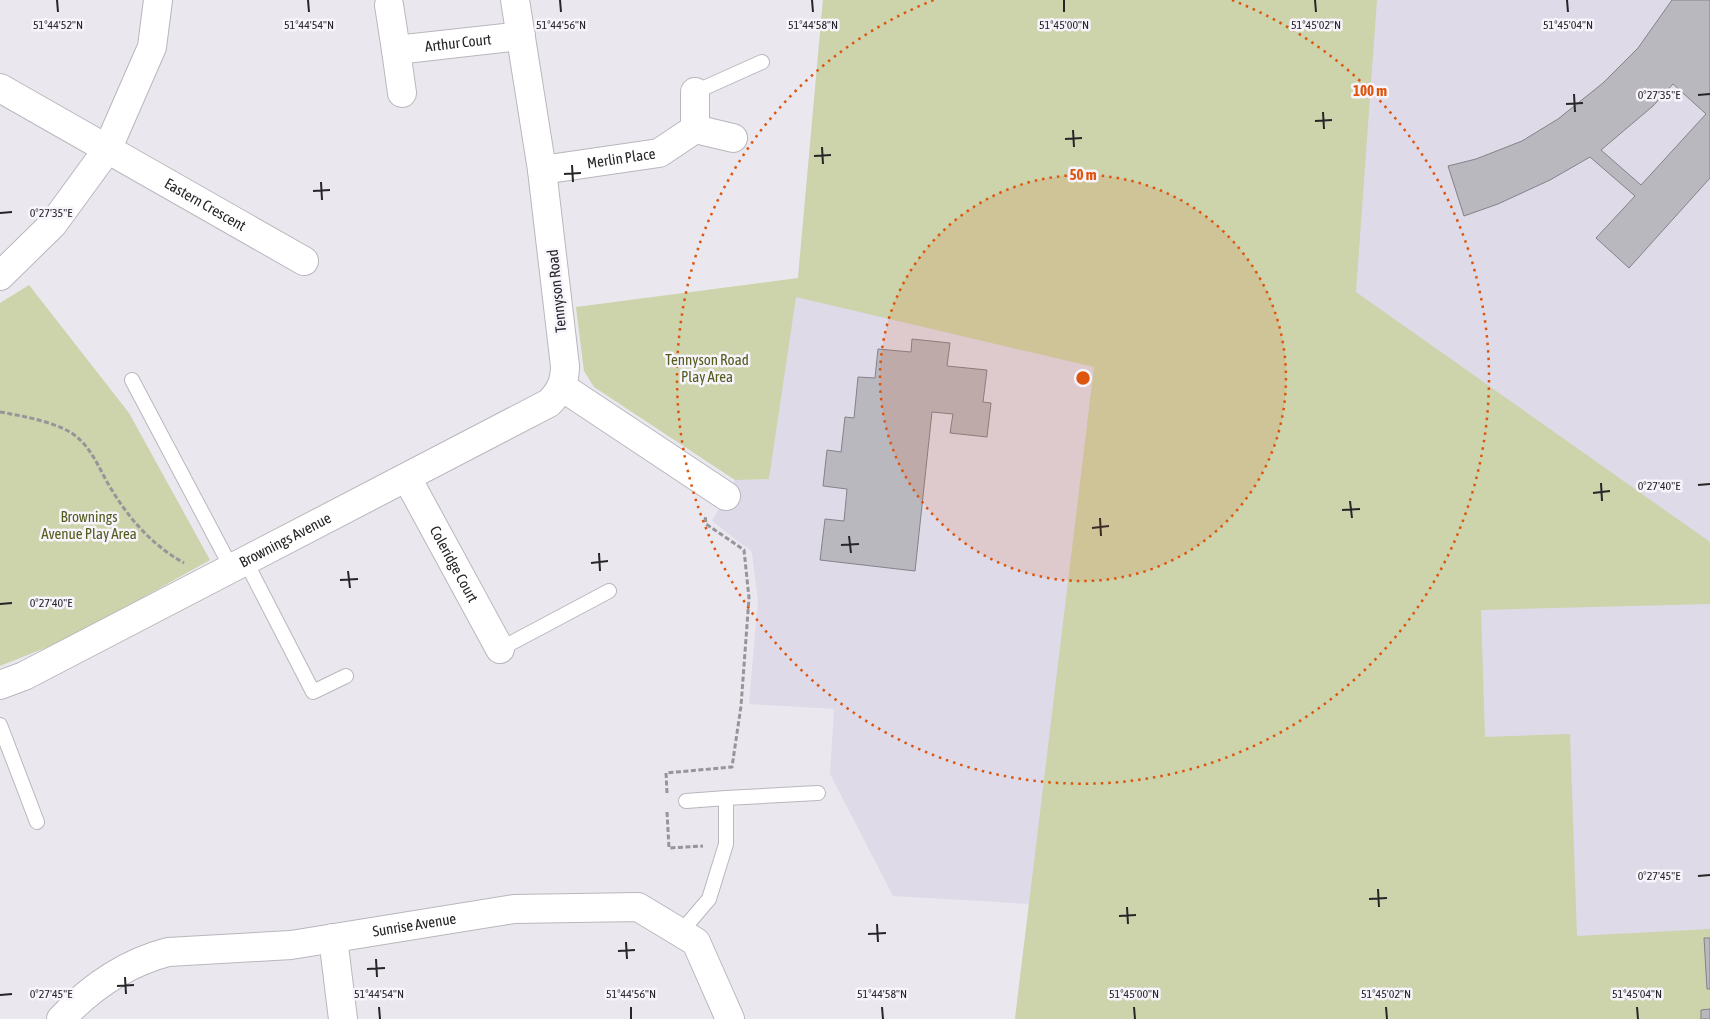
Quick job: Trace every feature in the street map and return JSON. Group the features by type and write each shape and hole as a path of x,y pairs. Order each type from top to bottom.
{"street":[{"path":"0,276 53,224 107,150 152,47 158,0"},
{"name":"Tennyson Road","path":"515,0 542,170 565,366 562,386"},
{"path":"389,2 402,93"},
{"name":"Arthur Court","path":"396,50 521,36"},
{"name":"Eastern Crescent","path":"0,88 304,262"},
{"path":"695,92 695,129 732,138"},
{"name":"Merlin Place","path":"542,170 659,153 695,129"},
{"path":"562,386 726,496"},
{"name":"Brownings Avenue","path":"0,685 24,676 549,403 562,386"},
{"name":"Coleridge Court","path":"407,478 500,648"},
{"name":"Sunrise Avenue","path":"61,1019 74,1005 111,976 149,957 184,950 290,945 514,909 638,907 696,942 730,1019"},
{"path":"333,938 343,1019"}],"lane":[{"path":"695,92 762,62"},
{"path":"132,380 229,570 313,692 346,676"},
{"path":"500,648 609,590"},
{"path":"0,725 37,822"},
{"path":"686,801 818,793"},
{"path":"680,933 709,899 726,844 726,798"}],"path":[{"path":"0,412 29,418 70,432 92,452 130,518 162,551 229,570"},
{"path":"667,802 666,773 732,767 740,706 749,598 744,550 706,524 701,479"},
{"path":"667,811 669,848 726,844"}],"shaded area":[{"path":"823,0 1710,0 1710,1019 1015,1019 1029,904 893,896 830,774 834,709 749,704 758,600 752,554 751,551 712,521 735,480 769,479 798,278"}],"green space":[{"name":"Tennyson Road Play Area","path":"823,0 1377,0 1356,292 1710,542 1710,604 1481,610 1485,737 1570,734 1577,936 1710,929 1710,1019 1015,1019 1094,367 796,297 769,479 735,480 594,387 584,371 576,307 798,278"},
{"name":"Brownings Avenue Play Area","path":"29,285 129,413 210,560 70,638 0,666 0,303"}],"building":[{"path":"1672,0 1710,0 1710,178 1629,268 1596,238 1635,196 1590,157 1550,180 1498,204 1464,216 1448,166 1476,159 1522,141 1558,119 1603,83 1638,48","holes":["1673,84 1706,114 1641,185 1601,150 1653,106"]},
{"path":"912,339 950,343 947,366 987,370 983,402 991,403 987,437 950,433 953,414 932,412 915,571 820,560 825,519 844,521 847,489 823,486 827,450 841,452 845,417 854,418 858,377 875,378 878,349 911,352"},
{"path":"1704,938 1710,938 1710,989 1707,989"},
{"path":"1710,1009 1710,1019 1701,1019 1701,1010"}]}
